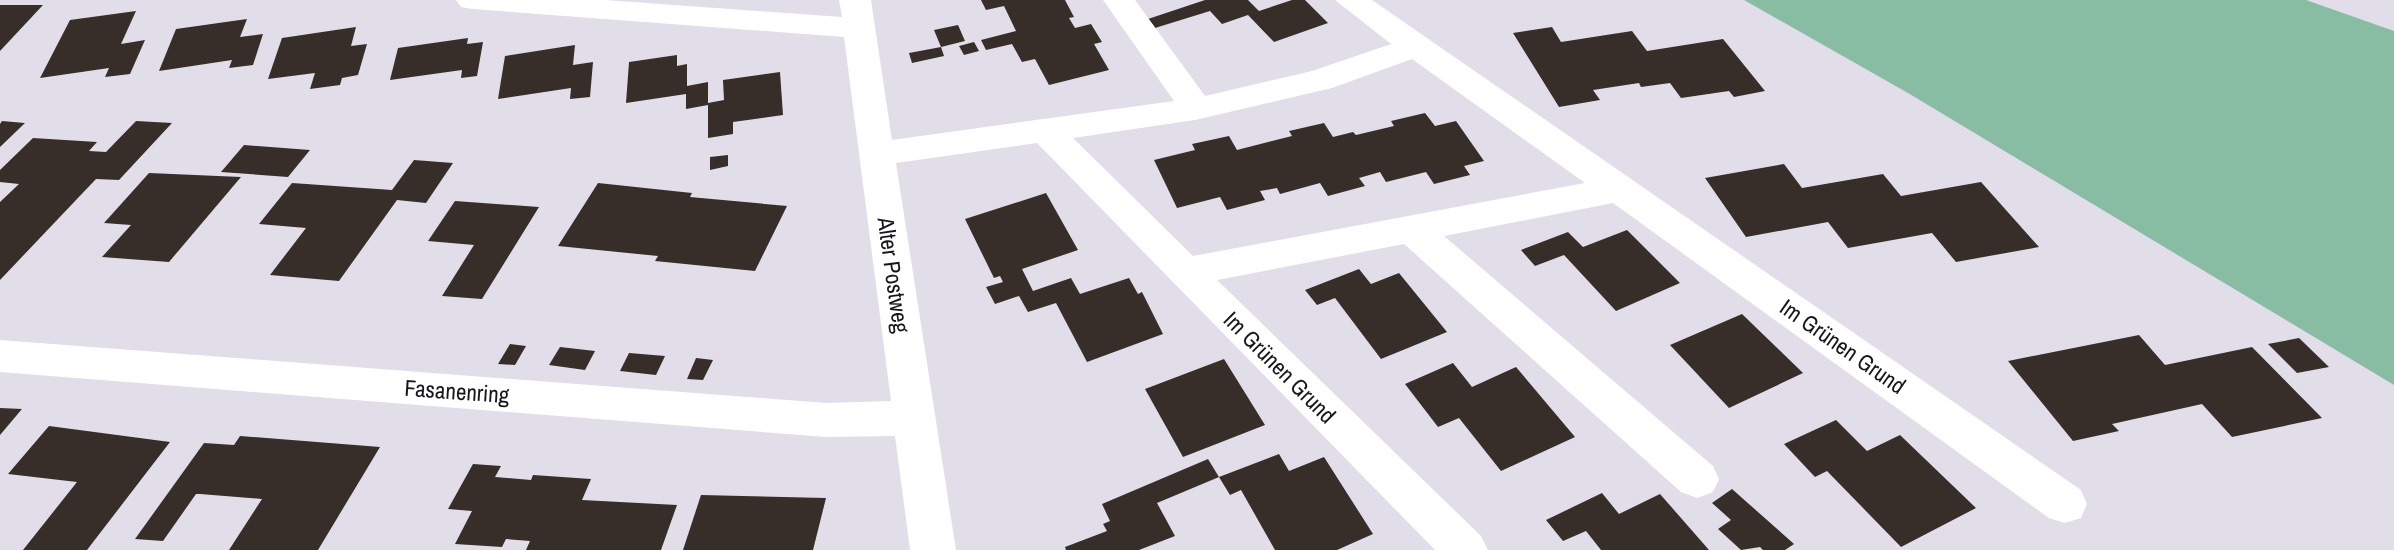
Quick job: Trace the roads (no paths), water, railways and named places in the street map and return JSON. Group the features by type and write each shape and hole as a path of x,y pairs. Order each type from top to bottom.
{"street":[{"path":"472,0 857,14"},
{"path":"1119,0 1183,88 1195,109"},
{"name":"Im Grünen Grund","path":"1351,0 2065,504"},
{"name":"Alter Postweg","path":"857,14 933,550"},
{"path":"877,154 1195,109 1320,80 1414,47"},
{"name":"Im Grünen Grund","path":"1044,129 1465,550"},
{"path":"1185,272 1621,189"},
{"path":"1413,230 1697,479"},
{"name":"Fasanenring","path":"0,356 826,420 915,418"}]}
